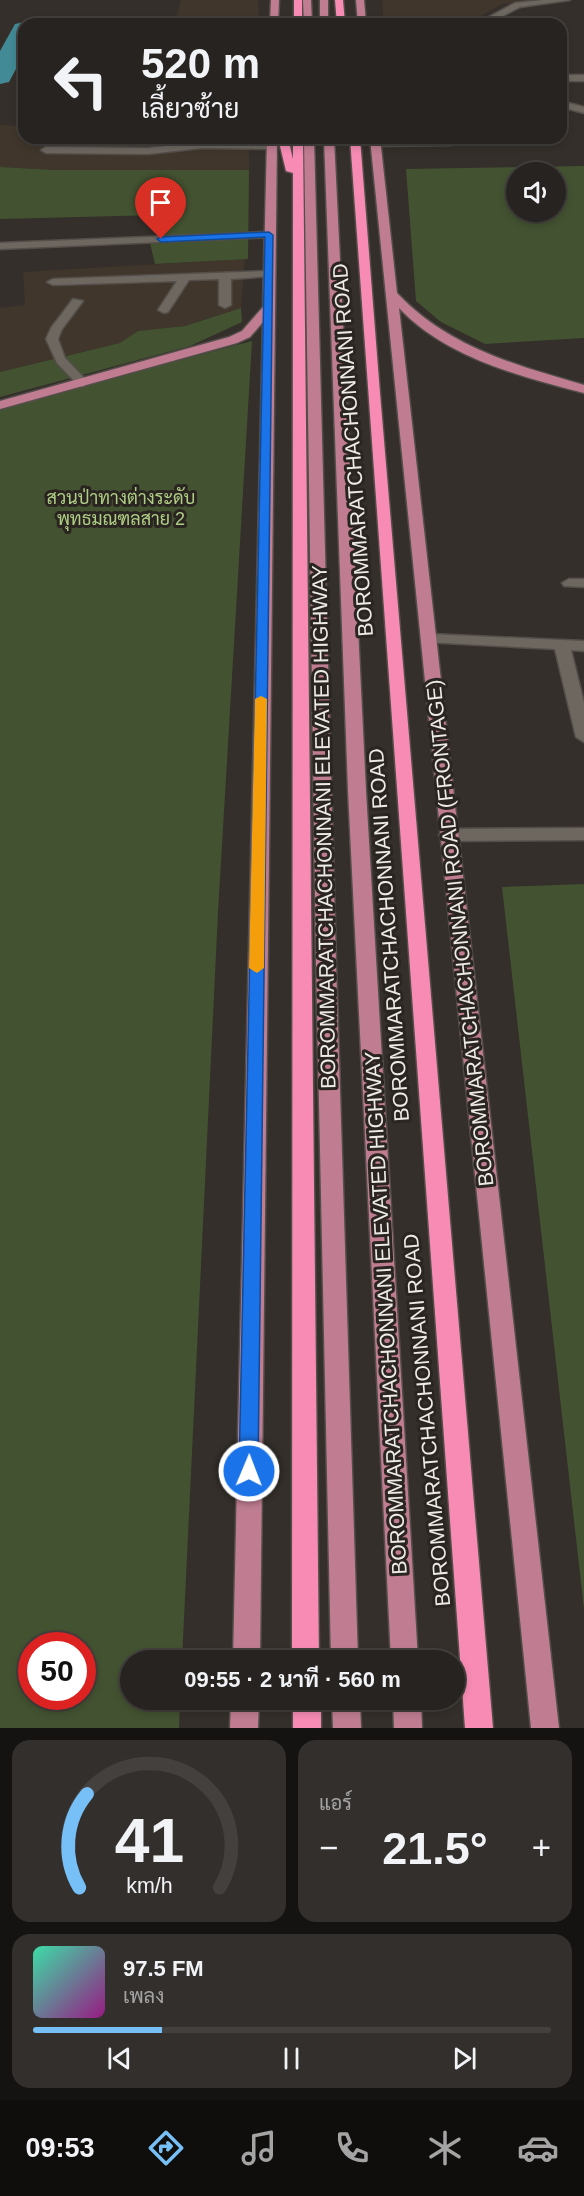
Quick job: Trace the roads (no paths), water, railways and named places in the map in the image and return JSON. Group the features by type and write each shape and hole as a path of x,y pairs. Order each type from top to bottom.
{"highway":[{"path":"298,0 298,18"},
{"path":"339,0 340,18"},
{"path":"285,144 298,193"},
{"name":"BOROMMARATCHACHONNANI ROAD","path":"298,144 306,1650"},
{"name":"BOROMMARATCHACHONNANI ROAD","path":"356,144 479,1728"},
{"path":"360,186 365,172 362,144"},
{"path":"306,1710 307,1728"}],"main road":[{"path":"274,18 275,0"},
{"path":"307,0 308,18"},
{"path":"324,0 324,18"},
{"path":"360,2 361,18"},
{"path":"246,1650 267,310 272,144"},
{"name":"BOROMMARATCHACHONNANI ELEVATED HIGHWAY","path":"309,144 326,963 345,1650"},
{"name":"BOROMMARATCHACHONNANI ELEVATED HIGHWAY","path":"329,144 357,792 404,1650"},
{"name":"BOROMMARATCHACHONNANI ROAD (FRONTAGE)","path":"375,144 545,1728"},
{"path":"391,293 416,321 452,343 507,366 584,389"},
{"path":"0,405 233,340 246,334 267,310"},
{"path":"244,1728 245,1710"},
{"path":"346,1710 347,1728"},
{"path":"407,1710 408,1728"}],"street":[{"path":"492,18 518,5 566,0"},
{"path":"567,78 584,78"},
{"path":"567,85 584,85"},
{"path":"567,106 583,110"},
{"path":"46,150 148,151 225,144"},
{"path":"0,246 269,235"},
{"path":"53,282 268,274"},
{"path":"225,275 225,305"},
{"path":"164,310 186,276"},
{"path":"77,301 54,333 53,345 57,355 83,383"},
{"path":"430,639 584,646"},
{"path":"562,645 584,737"},
{"path":"448,835 584,834"}],"waterway":[{"path":"0,76 18,41"}],"park label":[{"name":"สวนป่าทางต่างระดับ พุทธมณฑลสาย 2","path":"121,508"}]}
